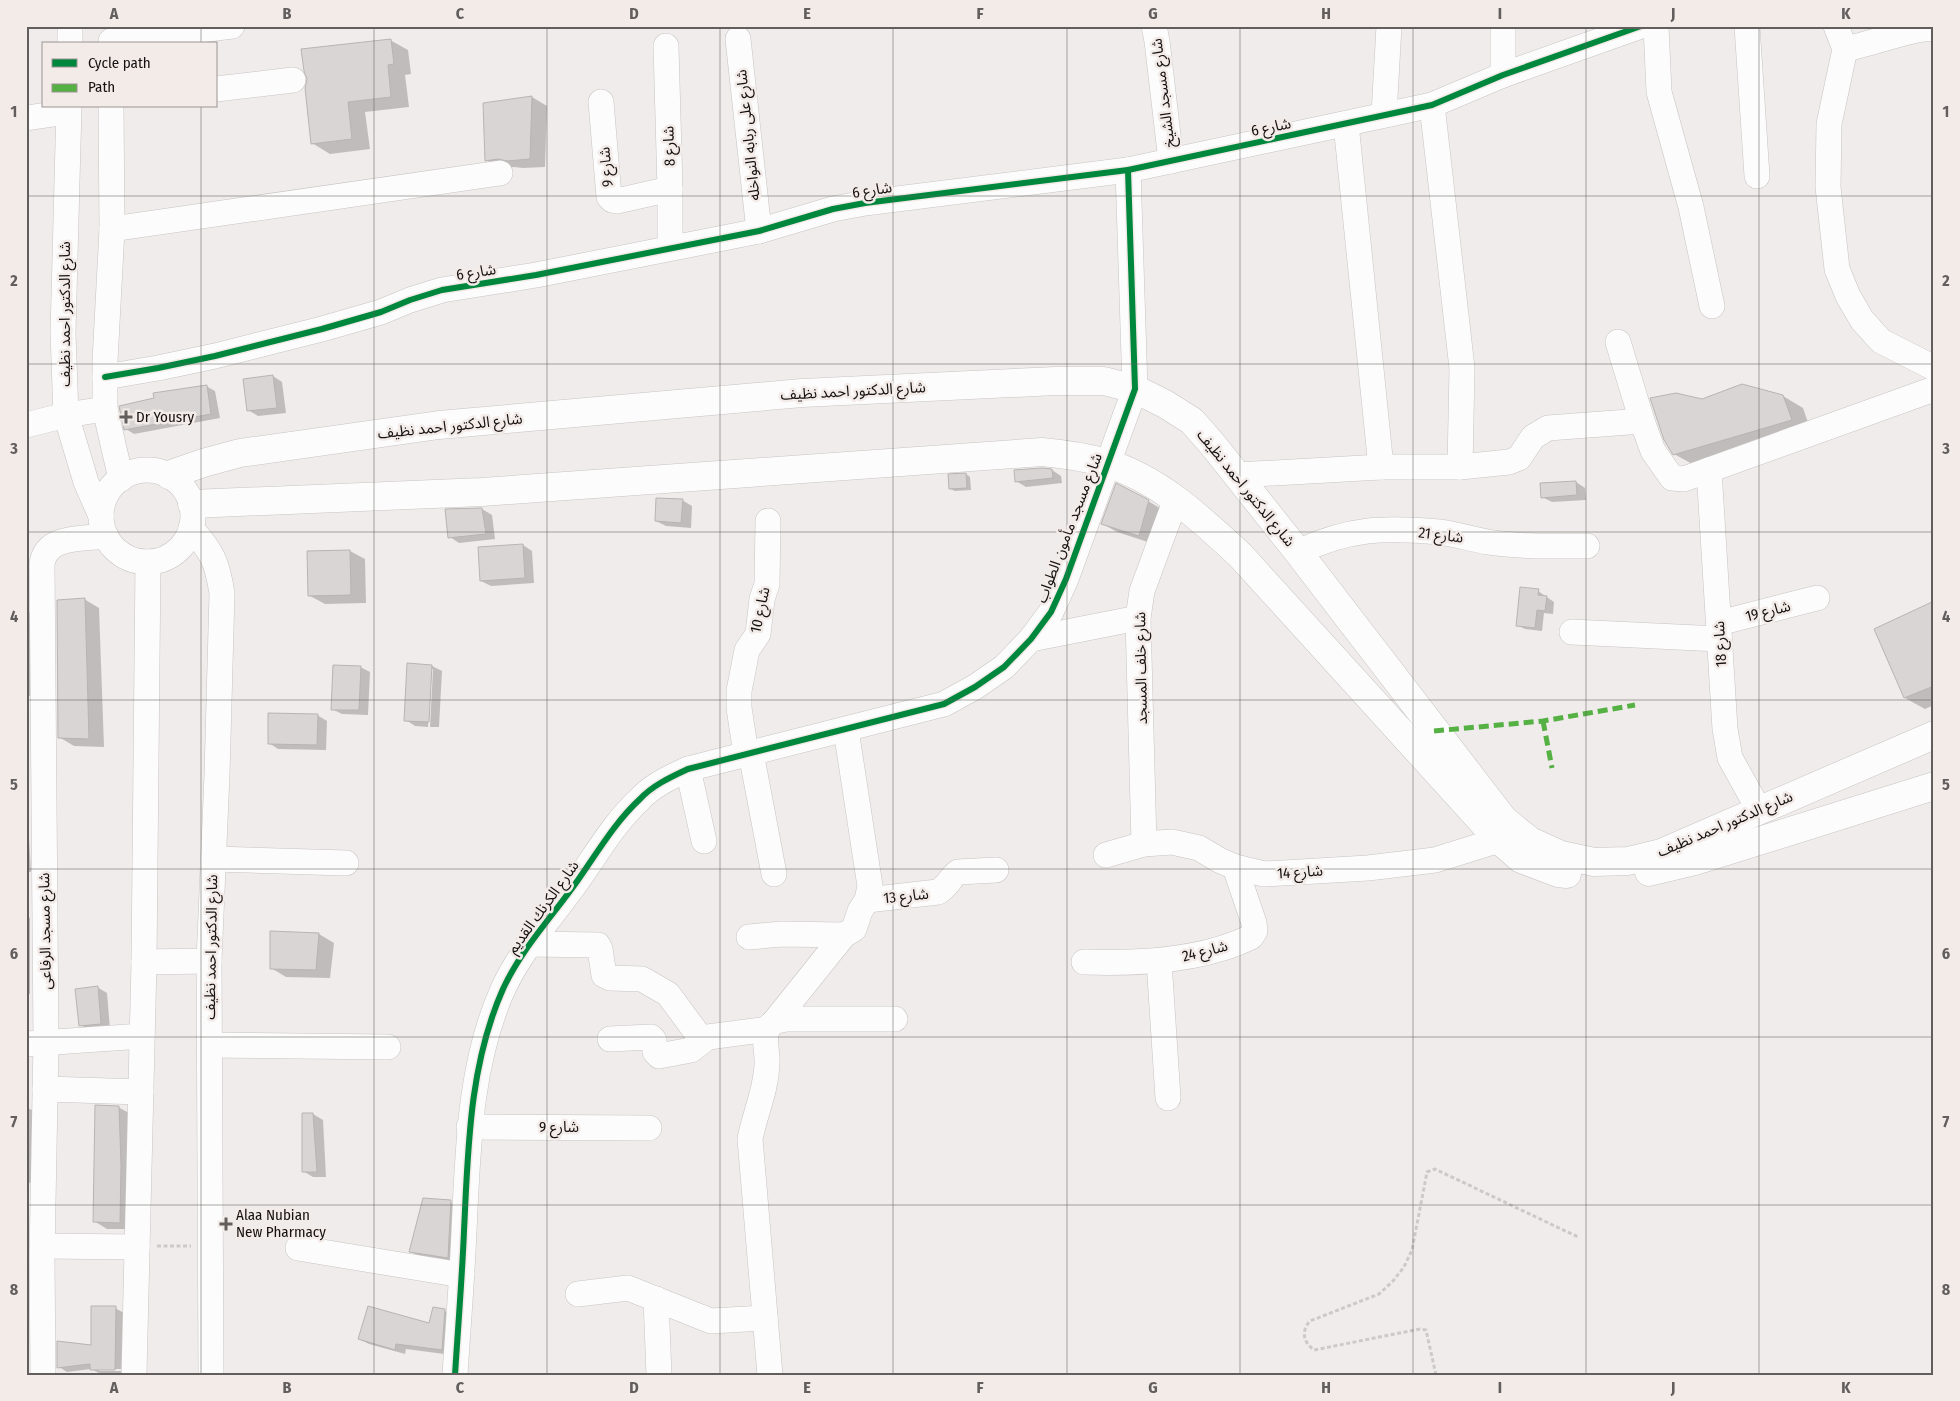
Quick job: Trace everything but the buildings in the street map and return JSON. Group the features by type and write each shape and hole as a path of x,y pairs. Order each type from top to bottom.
{"main road":[{"name":"شارع الدكتور احمد نظيف","path":"168,475 240,453 459,423 802,393 1056,381 1104,381 1135,389 1165,404 1192,421 1298,552 1504,820 1530,841 1561,855 1594,862 1628,861 1661,853 1934,735"},
{"name":"شارع الدكتور احمد نظيف","path":"191,516 482,492 1042,452 1075,456 1107,464 1143,478 1176,499 1203,520 1240,555 1499,840 1521,859 1558,873 1595,878 1629,876 1694,861 1934,786"}],"street":[{"path":"70,26 70,42"},
{"path":"111,37 232,26"},
{"name":"شارع مسجد الشيخ","path":"1154,26 1158,41 1171,160"},
{"path":"1384,116 1389,26"},
{"path":"1503,26 1503,75"},
{"name":"شارع 6","path":"105,377 216,356 312,332 381,312 442,290 536,275 670,247 759,231 865,203 1128,170 1384,116 1432,105 1503,75 1641,26"},
{"path":"1656,26 1659,92 1691,207 1712,306"},
{"path":"1747,26 1757,176"},
{"path":"1934,29 1920,28 1859,47 1840,38 1829,124 1828,187 1837,269 1848,296 1862,320 1882,341 1934,368"},
{"name":"شارع على ربابه النواخله","path":"738,39 759,231"},
{"name":"شارع 8","path":"666,46 670,247"},
{"path":"218,89 293,80"},
{"name":"شارع 9","path":"601,102 609,197 617,201 670,189"},
{"path":"1432,105 1462,368 1460,467"},
{"path":"111,108 112,228 105,409 121,478"},
{"path":"26,118 69,109"},
{"name":"شارع الدكتور احمد نظيف","path":"69,109 63,333 66,415 84,475 104,526"},
{"path":"1346,124 1381,467"},
{"name":"شارع مسجد مأمون الطواب","path":"688,769 944,704 975,687 1004,667 1031,640 1051,612 1066,578 1135,389 1128,170"},
{"path":"112,228 500,173"},
{"path":"1618,342 1642,421 1654,451 1672,478 1684,479 1934,389"},
{"path":"26,425 66,415 105,409"},
{"path":"1237,475 1381,467 1460,467 1509,462 1519,458 1533,437 1548,428 1642,421"},
{"path":"144,470 157,471 168,475 183,487 191,516 185,542 175,552 162,559 148,562 135,560 123,555 113,547 104,526 104,501 110,489 121,478 144,470"},
{"name":"شارع 18","path":"1709,470 1725,729 1730,758 1759,810"},
{"name":"شارع خلف المسجد","path":"1144,844 1138,618 1142,591 1176,499"},
{"name":"شارع الدكتور احمد نظيف","path":"191,516 218,569 222,594 209,961 211,1375"},
{"name":"شارع 10","path":"768,521 767,584 762,599 758,634 747,650 739,691 739,708 774,874"},
{"name":"شارع مسجد الرفاعى","path":"43,1375 34,1311 45,1089 36,1043 35,710 44,555 49,548 57,543 104,526"},
{"name":"شارع 21","path":"1298,552 1340,535 1375,529 1440,532 1488,542 1534,546 1587,546"},
{"path":"134,1375 144,962 148,562"},
{"name":"شارع 19","path":"1572,632 1719,631 1817,598"},
{"path":"1031,640 1138,618"},
{"path":"770,1375 750,1139 753,1122 766,1085 768,1062 766,1040 771,1025 844,935 854,929 860,911 867,900 870,886 846,730"},
{"path":"688,769 704,842"},
{"name":"شارع الكرنك القديم","path":"455,1375 462,1275 468,1127 477,1076 488,1032 503,990 528,944 561,904 622,819 640,798 662,781 688,769"},
{"name":"شارع 14","path":"1106,854 1144,844 1172,842 1199,848 1235,867 1264,874 1368,868 1435,860 1499,840"},
{"path":"214,859 346,863"},
{"name":"شارع 24","path":"1084,962 1122,963 1159,960 1203,953 1251,937 1255,930 1254,923 1235,867"},
{"name":"شارع 13","path":"867,900 938,892 943,890 953,875 958,872 996,870"},
{"path":"749,938 782,934 844,935"},
{"path":"528,944 598,945 604,975 610,978 642,979 668,994 702,1040"},
{"path":"1159,960 1168,1098"},
{"path":"144,962 209,961"},
{"path":"610,1039 651,1037 654,1040 655,1052 659,1056 691,1050 702,1040 714,1036 771,1025 786,1019 895,1019"},
{"path":"36,1043 142,1036"},
{"path":"210,1045 388,1047"},
{"path":"45,1089 141,1092"},
{"name":"شارع 9","path":"468,1127 649,1128"},
{"path":"37,1253 137,1247"},
{"path":"298,1248 462,1275"},
{"path":"578,1294 628,1288 711,1321 765,1318"},
{"path":"656,1299 659,1375"}],"path":[{"path":"1436,1375 1426,1330 1420,1329 1314,1350 1306,1342 1304,1336 1304,1330 1310,1321 1379,1294 1404,1267 1412,1250 1427,1172 1436,1169 1578,1237"},
{"path":"137,1247 211,1246"}],"marked path":[{"path":"1434,731 1543,721 1635,705"},
{"path":"1543,721 1552,768"}],"cycle path":[{"path":"105,377 215,356 322,329 381,312 442,290 536,275 759,231 833,209 865,203 1128,170 1432,105 1503,75 1641,26"},
{"path":"455,1375 469,1139 472,1108 483,1047 503,989 519,960 614,828 645,794 662,782 688,769 944,704 975,687 1004,667 1031,639 1051,612 1066,579 1135,389 1128,170"}],"place":[{"name":"Dr Yousry","path":"126,417"},
{"name":"Alaa Nubian New Pharmacy","path":"226,1224"}]}
